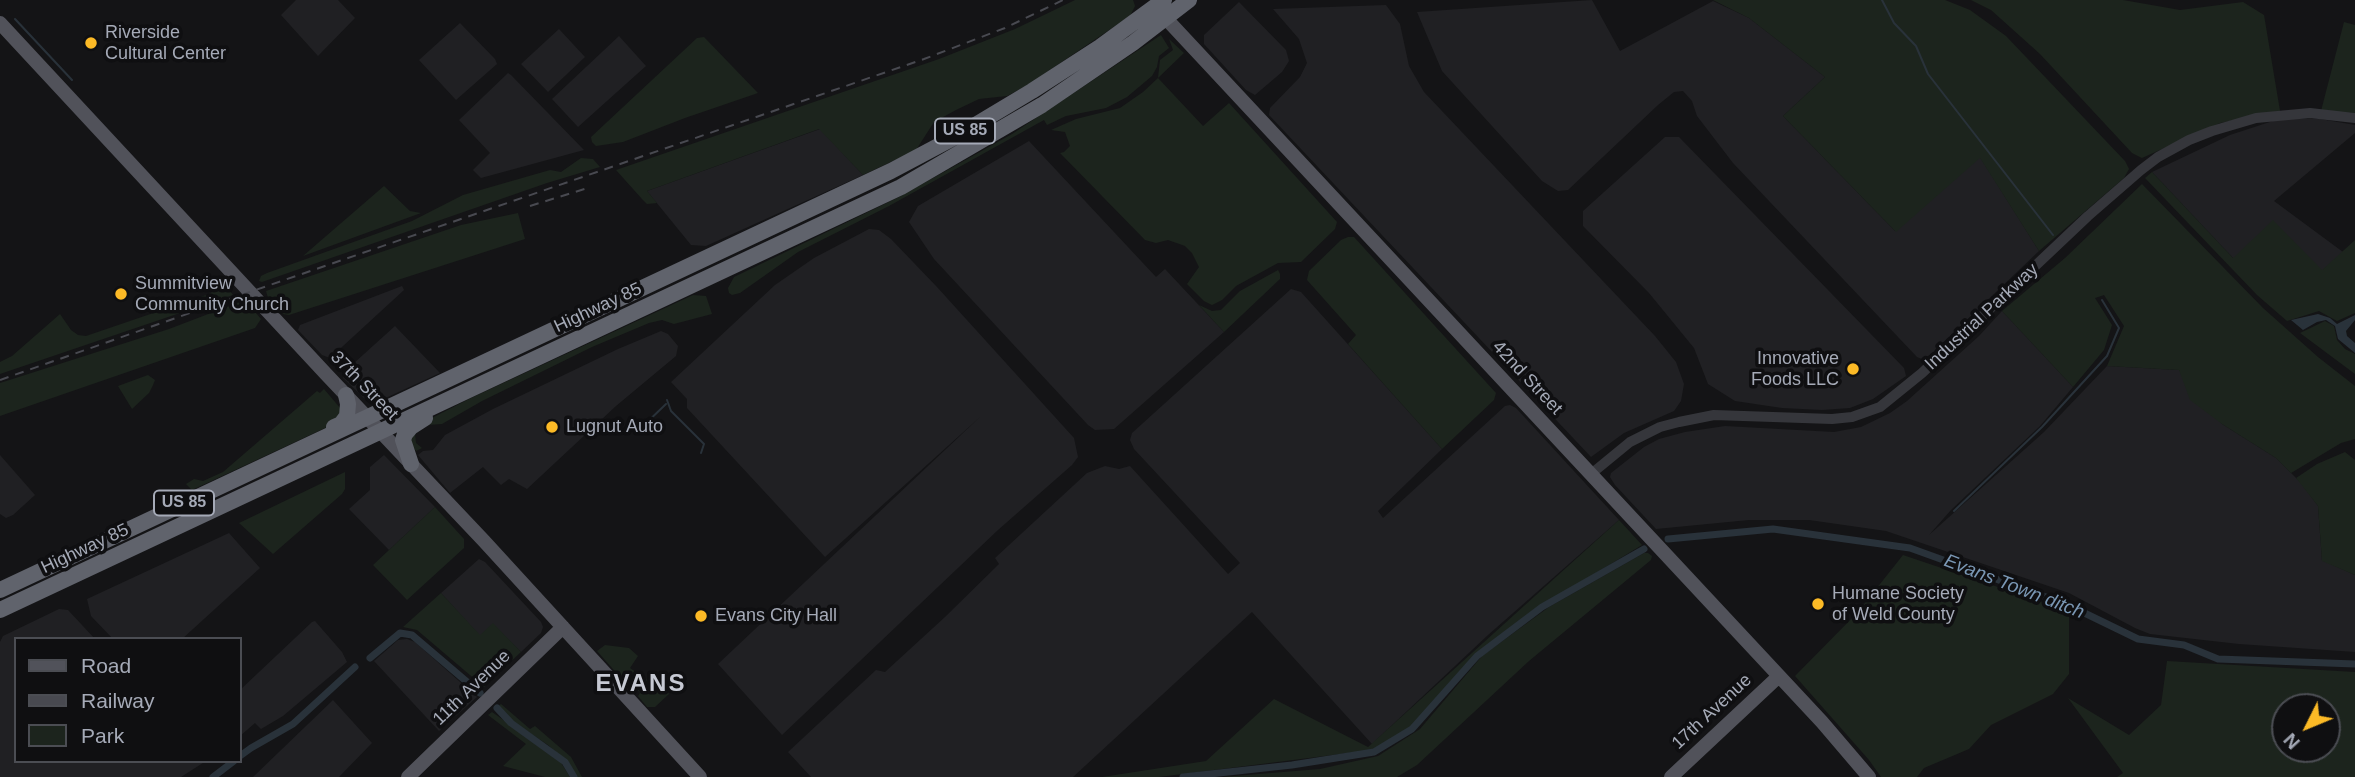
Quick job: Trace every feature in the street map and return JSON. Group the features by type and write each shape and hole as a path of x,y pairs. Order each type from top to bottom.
{"highway":[{"name":"Highway 85","path":"0,590 861,186 1032,91 1162,8 1189,0"},
{"name":"Highway 85","path":"0,610 901,187 1042,105 1162,8"},
{"path":"411,464 403,440 405,434 419,421 459,401 468,390"},
{"path":"248,473 265,460 341,424 348,411 346,395"}],"main road":[{"name":"42nd Street","path":"1162,8 1779,676 1869,777"},
{"name":"37th Street","path":"0,23 700,777"},
{"name":"11th Avenue","path":"408,777 563,627"},
{"name":"17th Avenue","path":"1671,777 1779,676"}],"street":[{"name":"Industrial Parkway","path":"1591,474 1630,442 1679,422 1714,415 1832,419 1852,417 1880,407 1922,373 2088,216 2158,157 2211,131 2256,118 2310,113 2355,118"}],"shaded area":[{"path":"296,0 338,0 355,18 318,56 281,15"},
{"path":"1592,0 1620,51 1713,1 1749,18 1825,77 1783,116 1895,231 1980,157 2039,251 1930,355 1922,359 1917,357 1733,163 1697,116 1692,101 1683,91 1674,92 1658,105 1568,190 1558,191 1542,181 1442,71 1417,12"},
{"path":"1239,2 1286,50 1289,61 1282,72 1255,95 1246,90 1204,44 1204,35"},
{"path":"1386,5 1400,24 1409,66 1424,92 1655,336 1676,362 1684,384 1681,401 1674,411 1624,433 1591,457 1269,115 1270,108 1300,77 1307,63 1299,39 1273,9"},
{"path":"460,23 497,64 456,100 419,60"},
{"path":"559,29 585,57 548,92 521,64"},
{"path":"619,36 646,66 578,127 552,99"},
{"path":"508,73 584,150 481,178 473,170 490,153 459,120"},
{"path":"2282,118 2320,119 2355,125 2355,133 2274,201 2343,252 2322,271 2233,258 2152,172 2230,135"},
{"path":"820,129 863,175 706,246 691,245 647,191"},
{"path":"1665,137 1679,137 1904,368 1906,376 1873,399 1850,408 1822,410 1782,408 1735,401 1708,384 1694,348 1649,293 1583,226 1583,211"},
{"path":"1029,141 1156,277 1165,269 1224,332 1114,429 1095,430 1088,425 934,259 909,222 918,206"},
{"path":"869,229 879,230 891,239 937,287 1074,438 1078,457 782,735 718,664 980,417 825,557 687,408 687,399 671,382 775,285 814,258"},
{"path":"402,286 404,290 330,358 322,355 298,330 300,325"},
{"path":"1291,289 1301,292 1442,449 1378,511 1383,518 1505,406 1510,405 1516,408 1619,520 1488,635 1372,744 1252,612 1073,777 811,777 788,752 876,670 885,672 945,617 999,564 995,558 1087,473 1105,466 1119,469 1130,466 1228,574 1240,563 1134,449 1130,440 1132,433"},
{"path":"2002,311 2073,387 2040,426 1951,510 1929,535 2044,432 2107,366 2179,370 2222,424 2276,458 2301,483 2318,506 2322,560 2355,575 2355,652 2239,644 2150,634 2069,593 1886,531 1809,520 1749,520 1656,529 1610,477 1611,473 1644,447 1659,439 1685,432 1725,426 1834,432 1861,427 1907,401 1979,336"},
{"path":"2318,314 2337,324 2355,315 2355,320 2346,331 2347,336 2355,343 2355,353 2338,339 2335,326 2326,320 2303,330 2291,320"},
{"path":"395,326 440,373 379,401 365,399 343,378 343,373"},
{"path":"661,331 668,334 678,346 676,356 616,406 527,489 509,479 501,485 483,467 450,493 418,455 423,451 433,450 445,435 493,409"},
{"path":"0,455 35,495 6,518 0,514"},
{"path":"384,455 435,507 389,550 349,509 370,490 370,467"},
{"path":"229,533 260,568 184,637 111,637 91,616 87,599"},
{"path":"479,559 485,562 541,622 541,633 521,652 493,624 480,636 441,593"},
{"path":"59,609 68,610 93,637 14,637 14,763 203,763 181,777 0,777 0,642 3,636"},
{"path":"315,621 342,652 347,662 283,716 261,729 255,723 242,734 242,688"},
{"path":"398,640 415,642 477,697 439,731 374,661"},
{"path":"333,700 372,743 339,777 253,777"}],"green space":[{"path":"1075,0 1133,0 1135,6 1130,16 1026,86 1007,96 979,99 934,122 916,150 863,175 819,129 647,191 657,203 647,204 616,170 939,59 1015,29"},
{"path":"1713,0 1945,0 1970,10 2006,36 2125,161 2129,169 2124,178 2039,251 1980,158 1896,232 1783,116 1825,77 1749,18"},
{"path":"1971,0 2123,0 2180,10 2243,2 2264,15 2280,111 2220,123 2142,158 2132,153 2040,54 1991,10"},
{"path":"2344,22 2355,25 2355,113 2321,111"},
{"path":"1161,35 1169,48 1159,56 1152,76 1127,97 1106,108 1066,116 1047,125 1044,120 889,206 798,252 740,293 729,293 728,288 734,277 899,197 1012,134"},
{"path":"704,37 758,93 623,142 596,146 592,142 591,137 697,38"},
{"path":"1169,39 1184,53 1158,78 1160,60 1173,50"},
{"path":"1158,78 1203,126 1229,103 1337,222 1335,229 1301,262 1278,263 1236,286 1222,300 1212,305 1187,284 1199,267 1192,253 1185,246 1168,240 1156,243 1145,240 1060,153 1070,146 1065,132 1051,130 1076,119 1120,108"},
{"path":"581,158 593,159 600,167 259,281 261,276 267,273 412,221 463,195 550,170 561,172"},
{"path":"2152,172 2233,258 2273,220 2322,270 2355,240 2355,313 2337,321 2319,311 2287,321 2257,295 2145,178"},
{"path":"2142,184 2263,308 2355,386 2355,439 2341,443 2291,473 2276,458 2190,400 2179,370 2107,366 2124,326 2104,295 2095,298 2112,325 2104,350 2073,387 2002,311 2065,258"},
{"path":"384,186 410,211 421,213 303,256"},
{"path":"518,213 525,239 289,315 283,314 268,298 266,291 461,225"},
{"path":"1354,237 1496,393 1494,400 1442,449 1348,344 1356,335 1307,280 1309,271 1341,240"},
{"path":"1278,270 1280,279 1224,332 1199,305 1212,311 1221,310 1240,291"},
{"path":"225,284 233,295 0,374 0,362 12,356 60,314 71,330 86,336 209,294"},
{"path":"693,295 706,296 712,314 674,324 662,320 649,323 592,347 482,401 442,424 427,425 415,434 416,443 422,448 416,451 411,444 411,436 424,422"},
{"path":"245,300 261,319 255,328 0,416 0,383 169,329"},
{"path":"2325,321 2334,326 2337,340 2345,349 2355,354 2355,374 2300,333"},
{"path":"148,375 155,380 153,385 149,393 132,409 118,386"},
{"path":"324,389 341,409 338,422 192,490 186,484 194,479 203,481 223,472 317,391 320,393"},
{"path":"2345,452 2355,460 2355,575 2322,561 2318,506 2296,478 2317,464"},
{"path":"345,472 345,489 342,494 273,554 239,523"},
{"path":"435,507 464,539 464,548 407,600 373,565"},
{"path":"1619,520 1642,545 1540,607 1475,655 1411,727 1372,750 1159,777 1102,777 1206,761 1274,699 1368,747"},
{"path":"1644,553 1652,556 1651,560 1529,661 1417,765 1397,777 1222,777 1320,769 1378,756 1420,729 1482,656 1549,607"},
{"path":"1903,555 2069,611 2069,674 2053,694 1991,725 1969,749 1924,768 1917,777 1881,777 1795,676 1857,613"},
{"path":"441,593 480,635 493,623 521,652 484,687 417,630 403,627"},
{"path":"605,645 629,648 638,656 630,668 649,681 652,676 663,686 668,681 664,687 669,694 655,707 647,707 638,696 638,690 634,693 597,651"},
{"path":"2167,661 2355,672 2355,777 2117,777 2123,773 2068,698 2129,735 2161,705"},
{"path":"501,704 530,729 535,726 571,757 582,777 576,777 567,762 548,745 512,721 498,706"},
{"path":"492,712 558,758 570,777 545,777 503,766 526,744 488,715"}],"waterway":[{"path":"1882,0 1894,23 1916,46 1928,74 2053,235"},
{"path":"15,19 72,80"},
{"path":"1954,511 2042,427 2107,356 2119,328 2102,300"},
{"path":"667,400 671,411 704,444 701,453"},
{"path":"641,428 666,404"},
{"name":"Evans Town ditch","path":"1668,539 1773,529 1910,548 2068,605 2138,639 2184,645 2218,659 2355,664"},
{"name":"Evans Town ditch","path":"1183,777 1292,765 1374,752 1412,729 1477,656 1542,607 1644,549"},
{"name":"Evans Town ditch","path":"370,658 400,633 412,635 480,693"},
{"name":"Evans Town ditch","path":"242,755 293,724 355,667"},
{"name":"Evans Town ditch","path":"497,708 511,723 565,762 574,777"},
{"name":"Evans Town ditch","path":"213,777 231,763"}],"railway":[{"path":"0,380 924,59 1005,28 1063,0"},
{"path":"530,206 591,187"}],"place":[{"name":"Riverside Cultural Center","path":"91,43"},
{"name":"Summitview Community Church","path":"121,294"},
{"name":"Innovative Foods LLC","path":"1853,369"},
{"name":"Lugnut Auto","path":"552,427"},
{"name":"Humane Society of Weld County","path":"1818,604"},
{"name":"Evans City Hall","path":"701,616"}],"district":[{"name":"EVANS","path":"641,684"}]}
